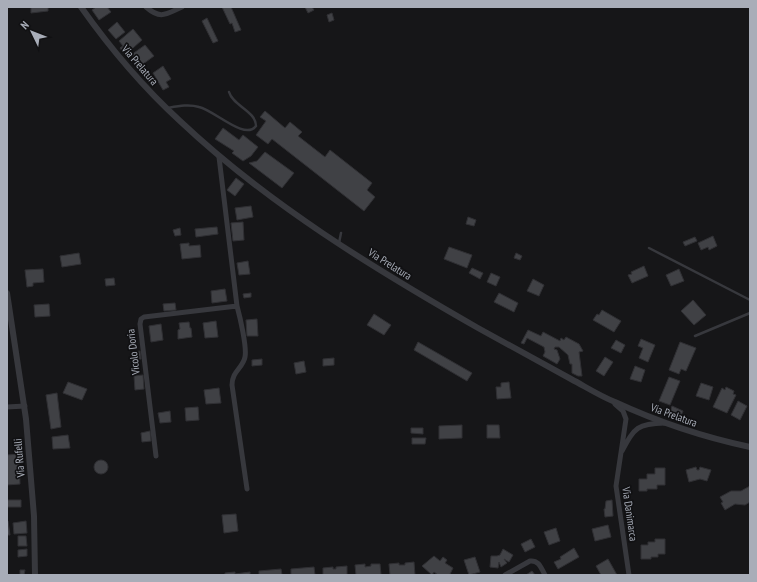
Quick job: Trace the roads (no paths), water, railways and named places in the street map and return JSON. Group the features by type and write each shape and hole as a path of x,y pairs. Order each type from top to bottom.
{"street":[{"name":"Via Prelatura","path":"81,7 121,59 166,108 219,157 270,196 339,243 422,295 513,348 613,402 665,423 750,448"},
{"path":"146,7 160,16 182,7"},
{"path":"219,157 237,306 245,355 233,377 232,385 247,489"},
{"name":"Via Rufelli","path":"7,293 25,406 34,520 35,575"},
{"name":"Vicolo Doria","path":"156,456 140,320 144,317 237,306"},
{"name":"Via Danimarca","path":"613,402 622,411 626,419 616,475 616,489 629,575"},
{"path":"7,407 25,406"},
{"name":"Via Danimarca","path":"620,456 632,434 640,426 665,423"},
{"path":"505,575 530,561 533,561 538,563 545,575"}],"lane":[{"path":"166,108 189,105 200,107 212,112 241,130 249,131 253,129 256,126 254,119 232,98 229,92"},
{"path":"339,243 342,233"},
{"path":"649,248 750,300"},
{"path":"695,336 750,313"}]}
